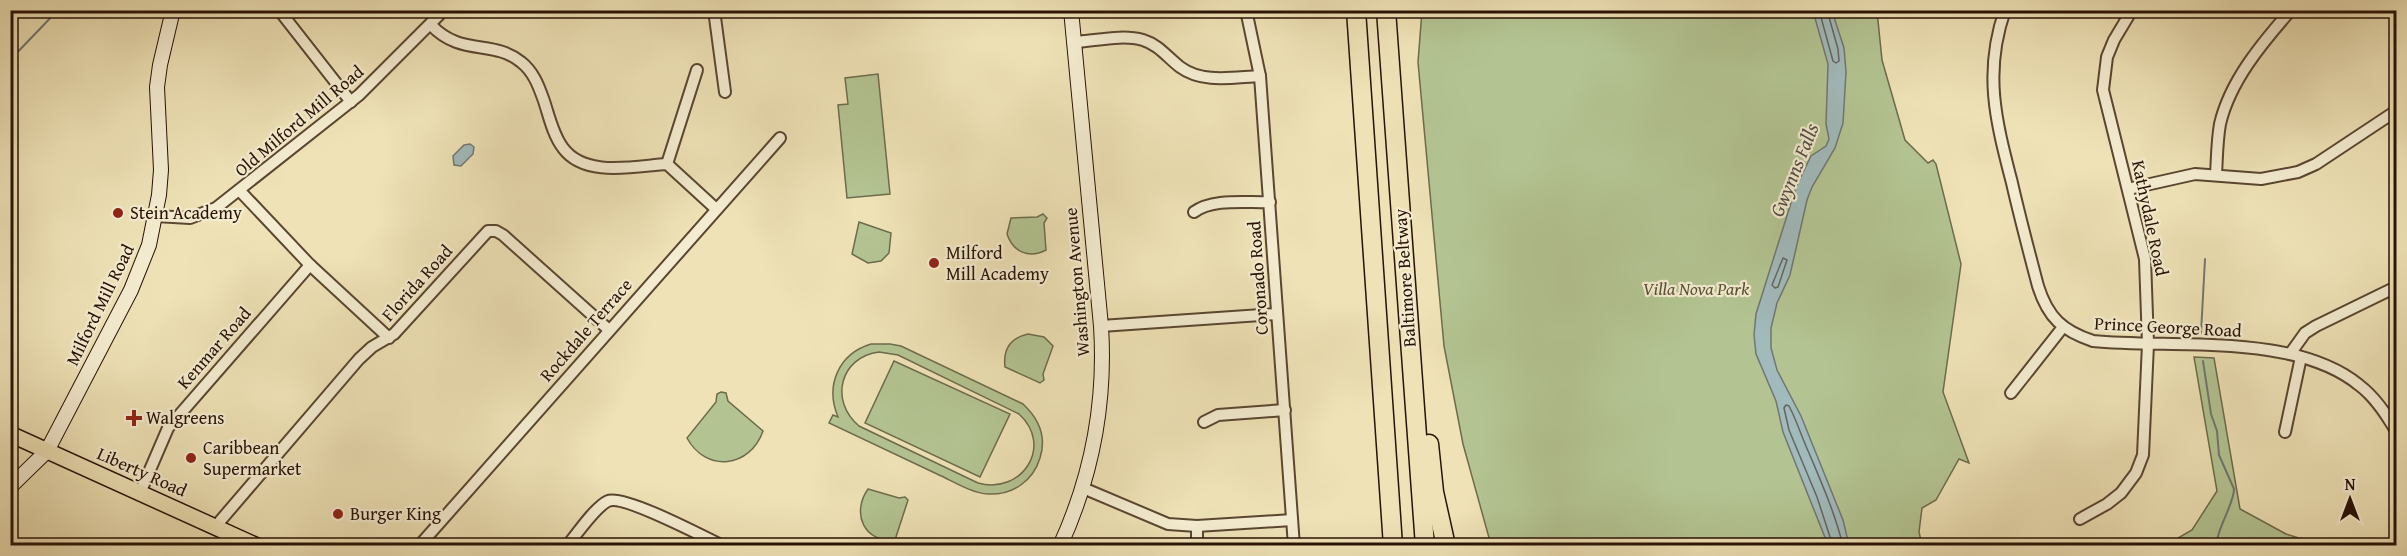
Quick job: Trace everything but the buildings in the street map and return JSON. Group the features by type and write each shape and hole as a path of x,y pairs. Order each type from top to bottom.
{"highway":[{"name":"Baltimore Beltway","path":"1356,10 1393,546"},
{"name":"Baltimore Beltway","path":"1386,10 1425,546"},
{"path":"1399,188 1434,492 1446,546"}],"main road":[{"name":"Milford Mill Road","path":"10,487 48,451 140,271 156,216 160,170 157,87 162,47 173,10"},
{"name":"Washington Avenue","path":"1060,546 1083,488 1094,444 1100,401 1102,353 1071,10"},
{"name":"Liberty Road","path":"10,434 257,546"}],"street":[{"path":"279,10 351,102"},
{"name":"Old Milford Mill Road","path":"156,216 180,219 201,216 240,191 351,102 444,10"},
{"path":"714,10 725,92"},
{"name":"Coronado Road","path":"1246,10 1260,76 1294,546"},
{"name":"Prince George Road","path":"2005,10 1998,29 1992,78 1997,127 2040,293 2052,315 2063,327 2093,341 2229,347 2301,357 2326,365 2359,384 2376,400 2397,431"},
{"name":"Kathydale Road","path":"2080,519 2107,504 2130,483 2140,464 2144,435 2148,344 2145,259 2103,90 2107,57 2114,40 2132,10"},
{"path":"2216,176 2220,124 2231,93 2242,74 2291,10"},
{"path":"431,25 447,39 468,46 505,52 529,69 538,86 557,137 568,153 576,159 601,168 667,164 715,208"},
{"path":"1074,42 1123,38 1141,40 1157,46 1187,71 1204,78 1260,76"},
{"path":"667,164 697,70"},
{"path":"2128,189 2195,174 2261,179 2298,172 2316,164 2397,111"},
{"name":"Rockdale Terrace","path":"419,546 715,208 780,138"},
{"path":"240,191 310,266 389,338"},
{"path":"1194,212 1213,204 1269,202"},
{"name":"Florida Road","path":"215,527 359,358 372,347 389,338 484,233 491,230 503,235 609,330"},
{"name":"Kenmar Road","path":"140,493 168,428 310,266"},
{"path":"2290,354 2305,333 2316,326 2397,287"},
{"path":"1101,326 1277,314"},
{"path":"2011,393 2063,327"},
{"path":"2285,432 2301,357"},
{"path":"1204,422 1218,415 1285,411"},
{"path":"1083,488 1168,524 1197,526 1292,520"},
{"path":"567,546 602,505 617,499 723,546"},
{"path":"1197,526 1197,546"}],"green space":[{"name":"Villa Nova Park","path":"1422,11 1877,11 1882,60 1905,140 1928,163 1933,160 1936,164 1961,264 1943,392 1969,463 1959,459 1936,500 1922,508 1919,532 1922,545 1491,545 1463,444 1444,346 1418,62"},
{"path":"878,74 890,194 847,198 838,105 848,104 845,78"},
{"path":"1043,214 1047,218 1044,223 1046,250 1028,254 1017,249 1007,234 1011,218 1037,217"},
{"path":"859,222 891,233 889,253 881,261 868,263 852,254"},
{"path":"1028,334 1044,337 1053,346 1043,374 1044,380 1040,383 1005,367 1005,355 1009,346 1017,338"},
{"path":"871,344 901,346 1023,404 1037,421 1042,435 1040,458 1027,480 1014,489 997,494 975,491 829,423 833,415 838,417 833,394 837,373 850,355","holes":["879,352 898,355 1019,414 1029,427 1034,440 1033,453 1028,465 1020,475 1008,482 994,485 978,483 859,426 844,405 843,382 848,371 855,362 866,356"]},
{"path":"2194,357 2214,358 2240,509 2286,534 2321,545 2166,545 2192,530 2217,491"},
{"path":"894,361 1010,414 980,477 865,423"},
{"path":"726,393 728,401 763,431 757,443 748,453 738,459 727,461 716,461 705,457 687,438 716,402 717,394"},
{"path":"868,489 899,498 905,497 908,500 895,540 875,537 864,525 861,508"}],"water":[{"name":"Gwynns Falls","path":"1813,11 1832,11 1844,48 1846,72 1843,123 1835,148 1807,200 1790,275 1777,303 1771,328 1771,348 1777,370 1801,416 1843,520 1849,545 1828,545 1783,432 1776,401 1756,354 1754,335 1756,314 1796,187 1811,156 1826,146 1829,139 1826,124 1828,64"},
{"path":"470,144 474,147 473,154 461,166 454,165 453,156 464,145"}],"waterway":[{"path":"10,60 58,10"},
{"path":"2201,333 2205,259"},
{"path":"2203,361 2211,414 2217,431 2219,455 2234,489 2216,546"}],"place":[{"name":"Stein Academy","path":"118,213"},
{"name":"Milford Mill Academy","path":"934,263"},
{"name":"Walgreens","path":"134,418"},
{"name":"Caribbean Supermarket","path":"191,458"},
{"name":"Burger King","path":"338,514"}]}
